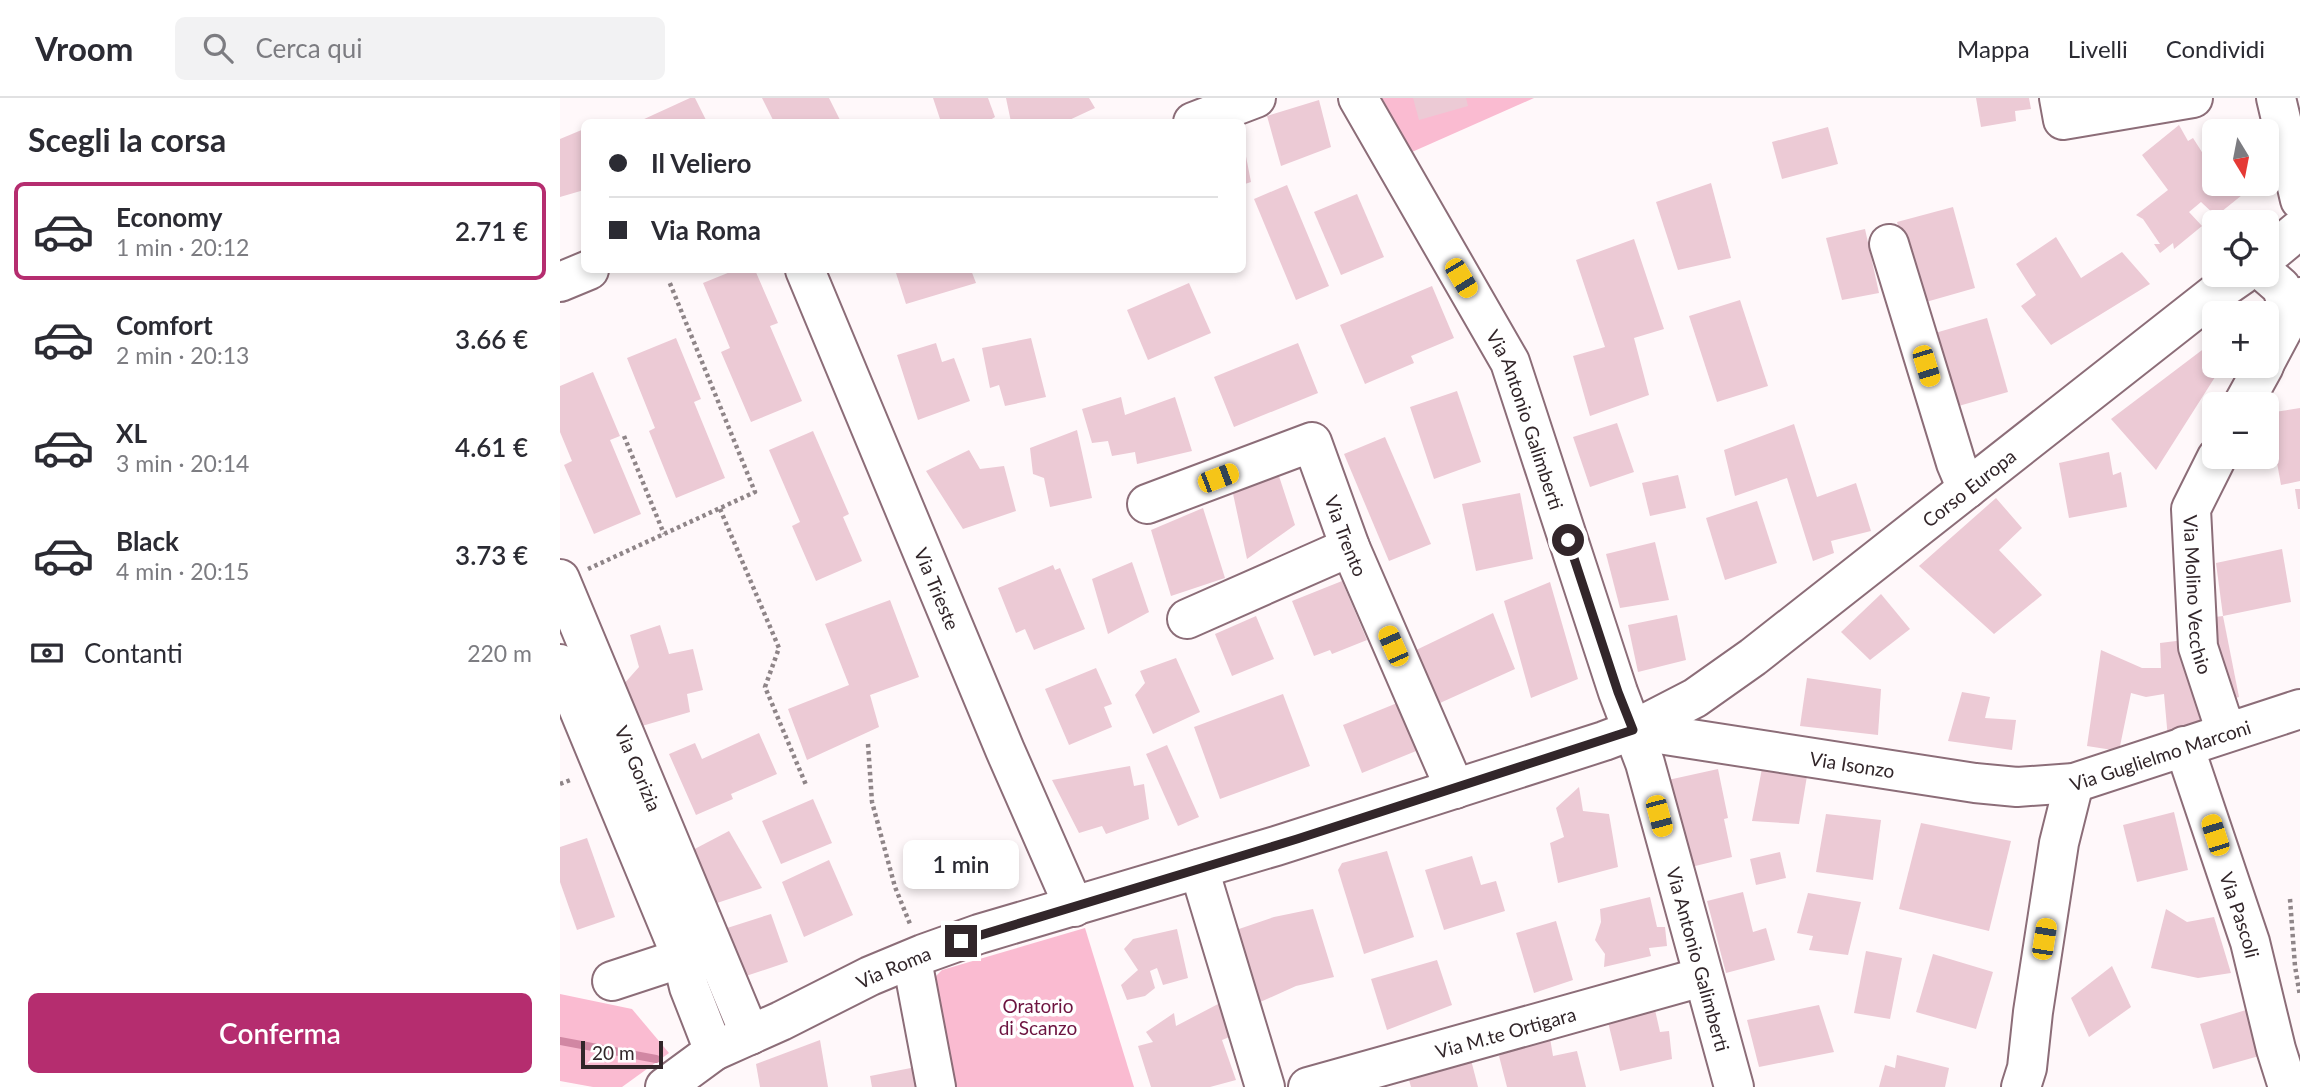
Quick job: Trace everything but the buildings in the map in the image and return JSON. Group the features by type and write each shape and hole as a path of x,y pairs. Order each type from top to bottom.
{"street":[{"path":"1201,119 1256,98"},
{"name":"Via Antonio Galimberti","path":"1358,98 1510,362 1618,692 1645,763 1734,1087"},
{"path":"2059,98 2063,120 2193,98"},
{"path":"2276,98 2300,200"},
{"path":"1889,244 1956,463 1967,489"},
{"path":"560,282 582,273"},
{"name":"Via Trieste","path":"806,273 1074,907"},
{"path":"2279,285 2296,306 2279,337"},
{"name":"Corso Europa","path":"1695,698 1753,657 2225,287"},
{"name":"Via Trento","path":"1147,504 1312,442 1350,547 1455,789"},
{"name":"Via Molino Vecchio","path":"2211,469 2191,509 2198,647 2221,717 2231,730"},
{"path":"1187,619 1350,547"},
{"name":"Via Gorizia","path":"561,588 697,950 689,987 714,1051"},
{"name":"Via Gorizia","path":"560,664 697,950 750,1035"},
{"name":"Via Roma","path":"665,1087 714,1051 870,976 917,957 979,934 1199,869 1633,730 1695,698"},
{"name":"Via Guglielmo Marconi","path":"2021,1087 2027,1068 2059,843 2074,783 2231,730 2295,721"},
{"name":"Via Isonzo","path":"1633,730 1975,783 2017,787 2074,783"},
{"name":"Via Pascoli","path":"2184,746 2250,942 2288,1087"},
{"path":"1199,869 1265,1087"},
{"path":"612,981 697,950"},
{"path":"917,957 936,1087"},
{"name":"Via M.te Ortigara","path":"1308,1087 1702,977"}],"path":[{"path":"561,588 664,534 755,492 669,281"},
{"path":"624,436 664,534"},
{"path":"720,509 779,648 765,687 806,785"},
{"path":"868,744 872,802 917,957"},
{"path":"2290,899 2300,996"}],"green space":[{"path":"1382,98 1534,98 1412,152"},
{"name":"Oratorio di Scanzo","path":"1085,928 1134,1087 941,1087 925,1003 935,977 942,970"},
{"path":"560,994 632,1009 669,1053 622,1087 593,1087 560,1081"}],"waterway":[{"path":"560,1041 656,1059"}],"route":[{"path":"961,941 1297,839 1633,730 1568,540"}]}
